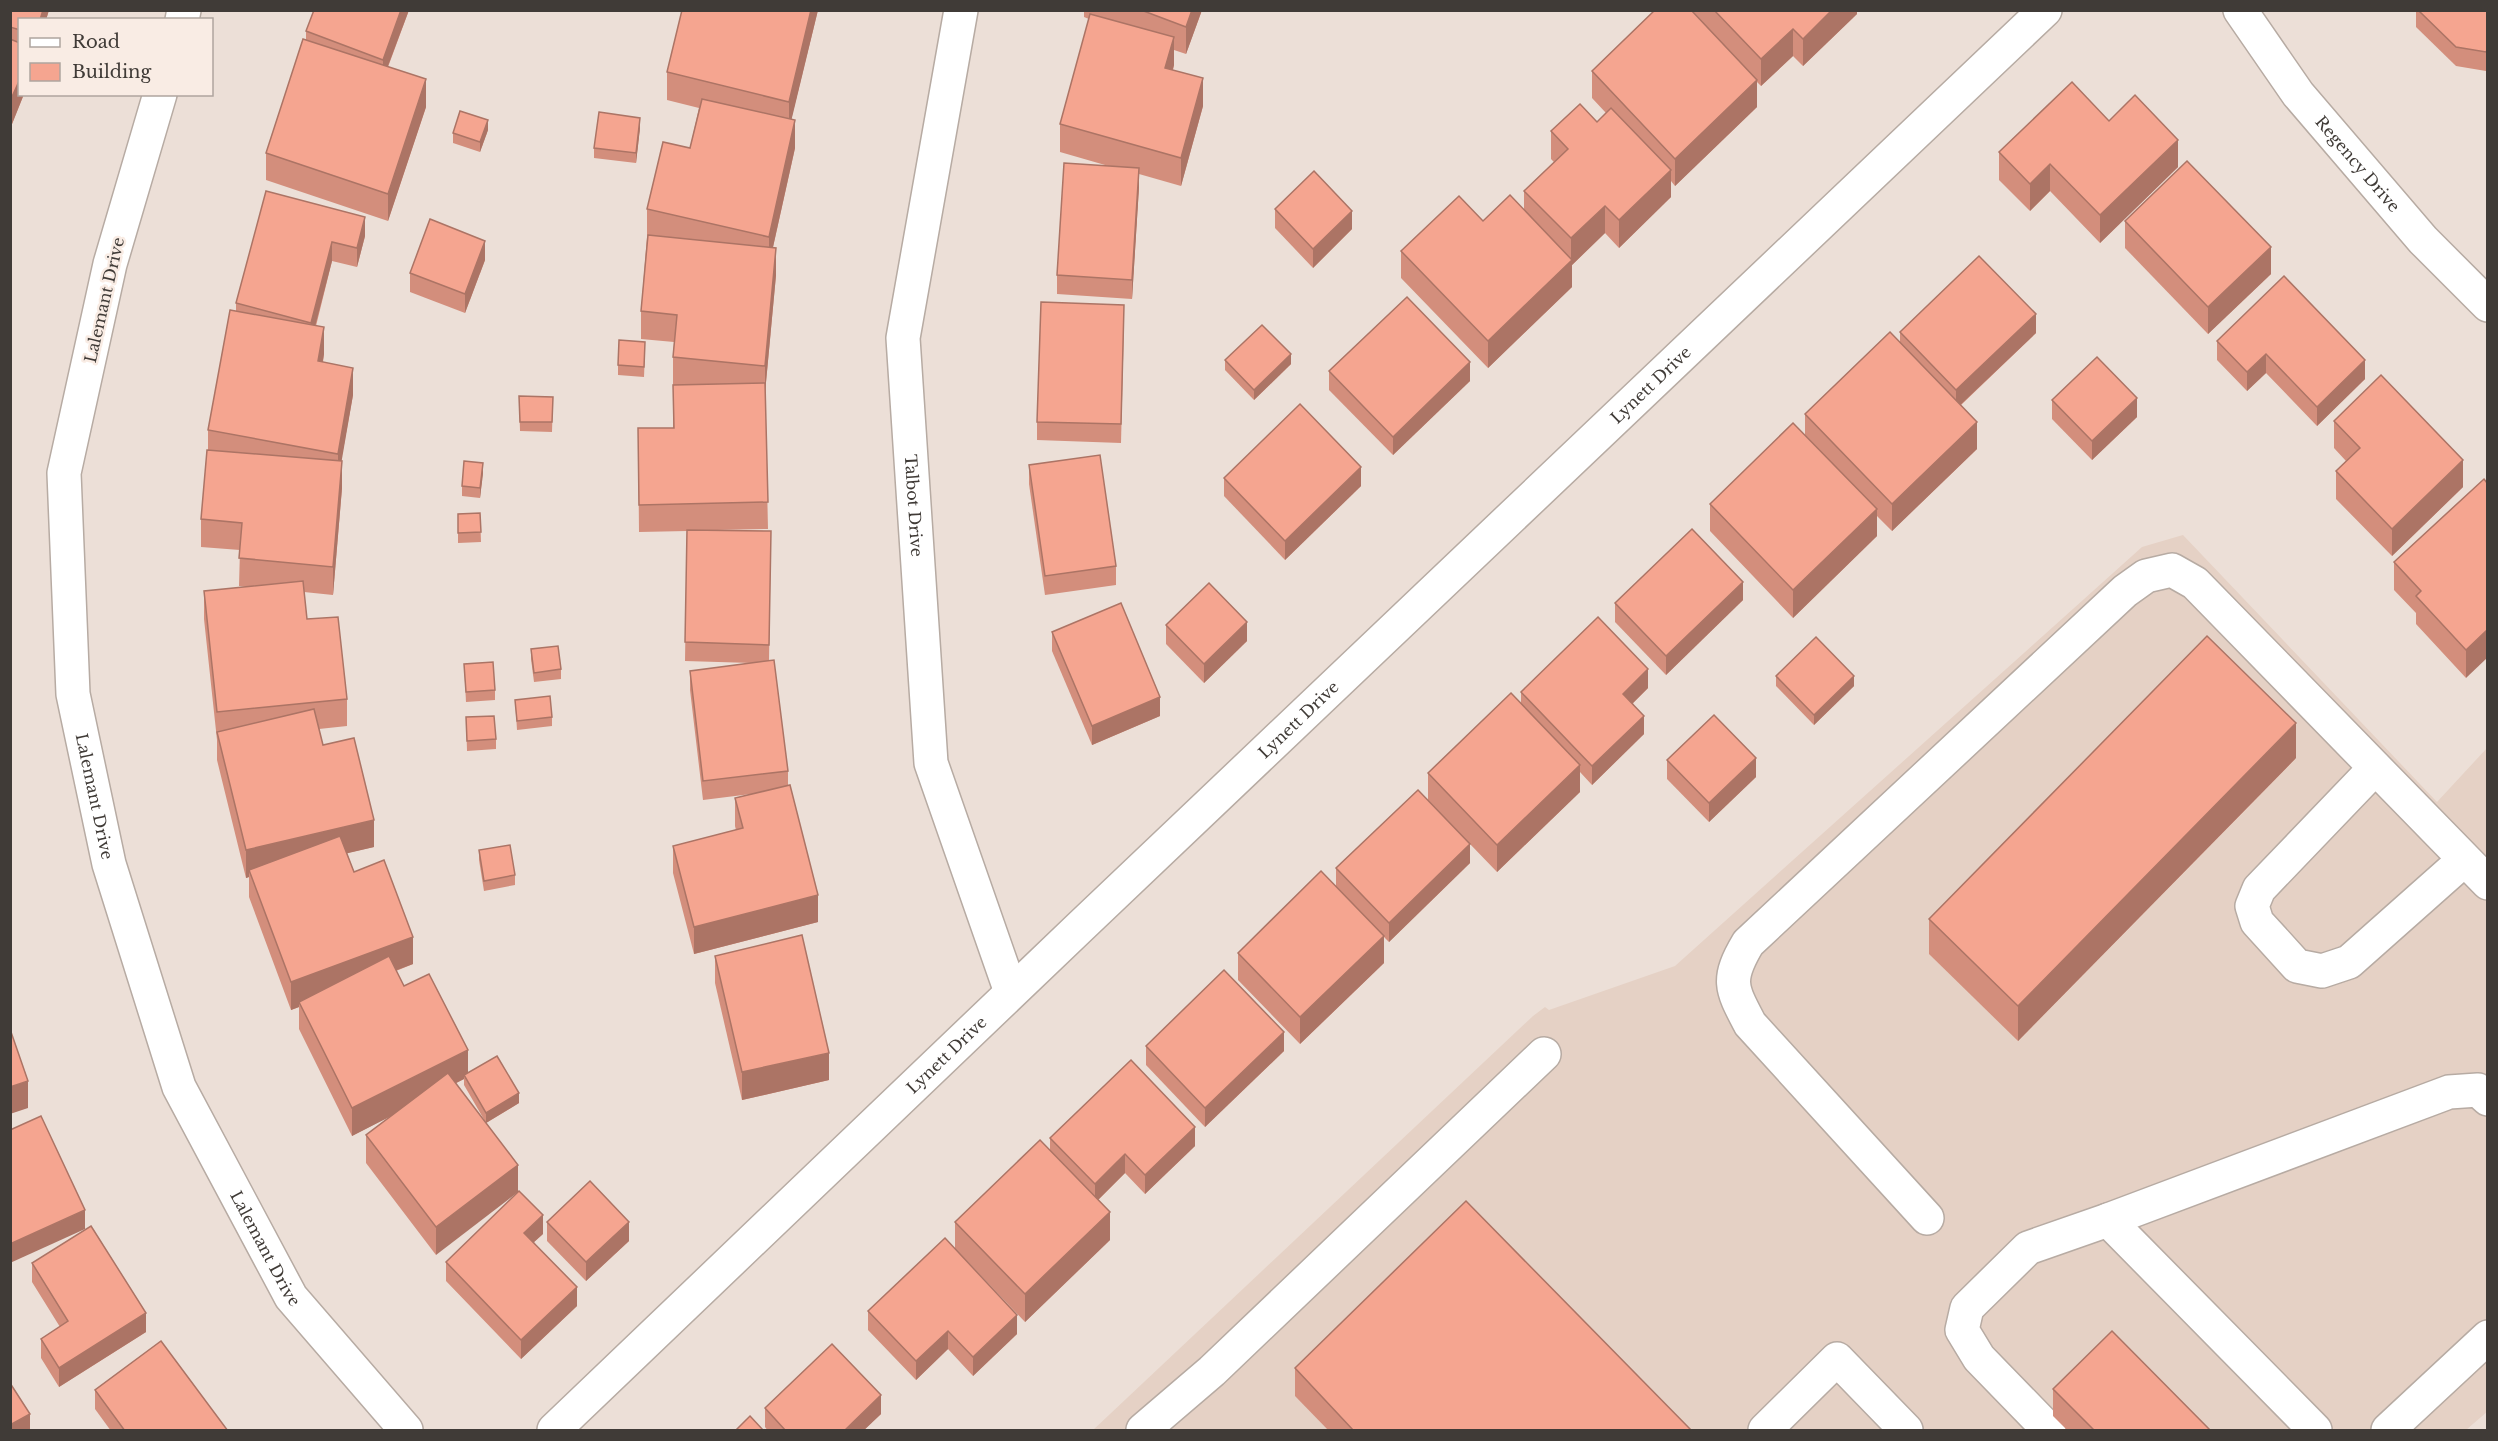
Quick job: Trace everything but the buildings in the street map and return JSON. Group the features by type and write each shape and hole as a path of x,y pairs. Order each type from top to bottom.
{"street":[{"name":"Talbot Drive","path":"961,10 903,338 931,763 1011,992"},
{"name":"Lynett Drive","path":"554,1431 1011,992 2045,10"},
{"name":"Regency Drive","path":"2240,10 2298,94 2423,240 2487,305"},
{"name":"Lalemant Drive","path":"159,96 110,264 64,473 73,694 109,864 179,1087 291,1297 406,1431"},
{"path":"1927,1218 1750,1024 1733,992 1735,964 1748,943 2125,591 2146,576 2172,570 2195,584 2487,883"},
{"path":"2375,768 2259,889 2252,906 2257,922 2297,966 2322,971 2349,962 2464,860"},
{"path":"1143,1431 1229,1355 1544,1054"},
{"path":"2049,1431 1979,1358 1962,1330 1967,1308 2028,1248 2449,1092 2478,1090 2487,1099"},
{"path":"2108,1220 2315,1431"},
{"path":"2388,1431 2487,1337"},
{"path":"1765,1431 1837,1359 1906,1431"}],"shaded area":[{"path":"2183,535 2437,802 2487,748 2488,1411 2466,1430 1093,1430 1533,1016 1545,1007 1549,1010 1675,966 2142,547"}]}
